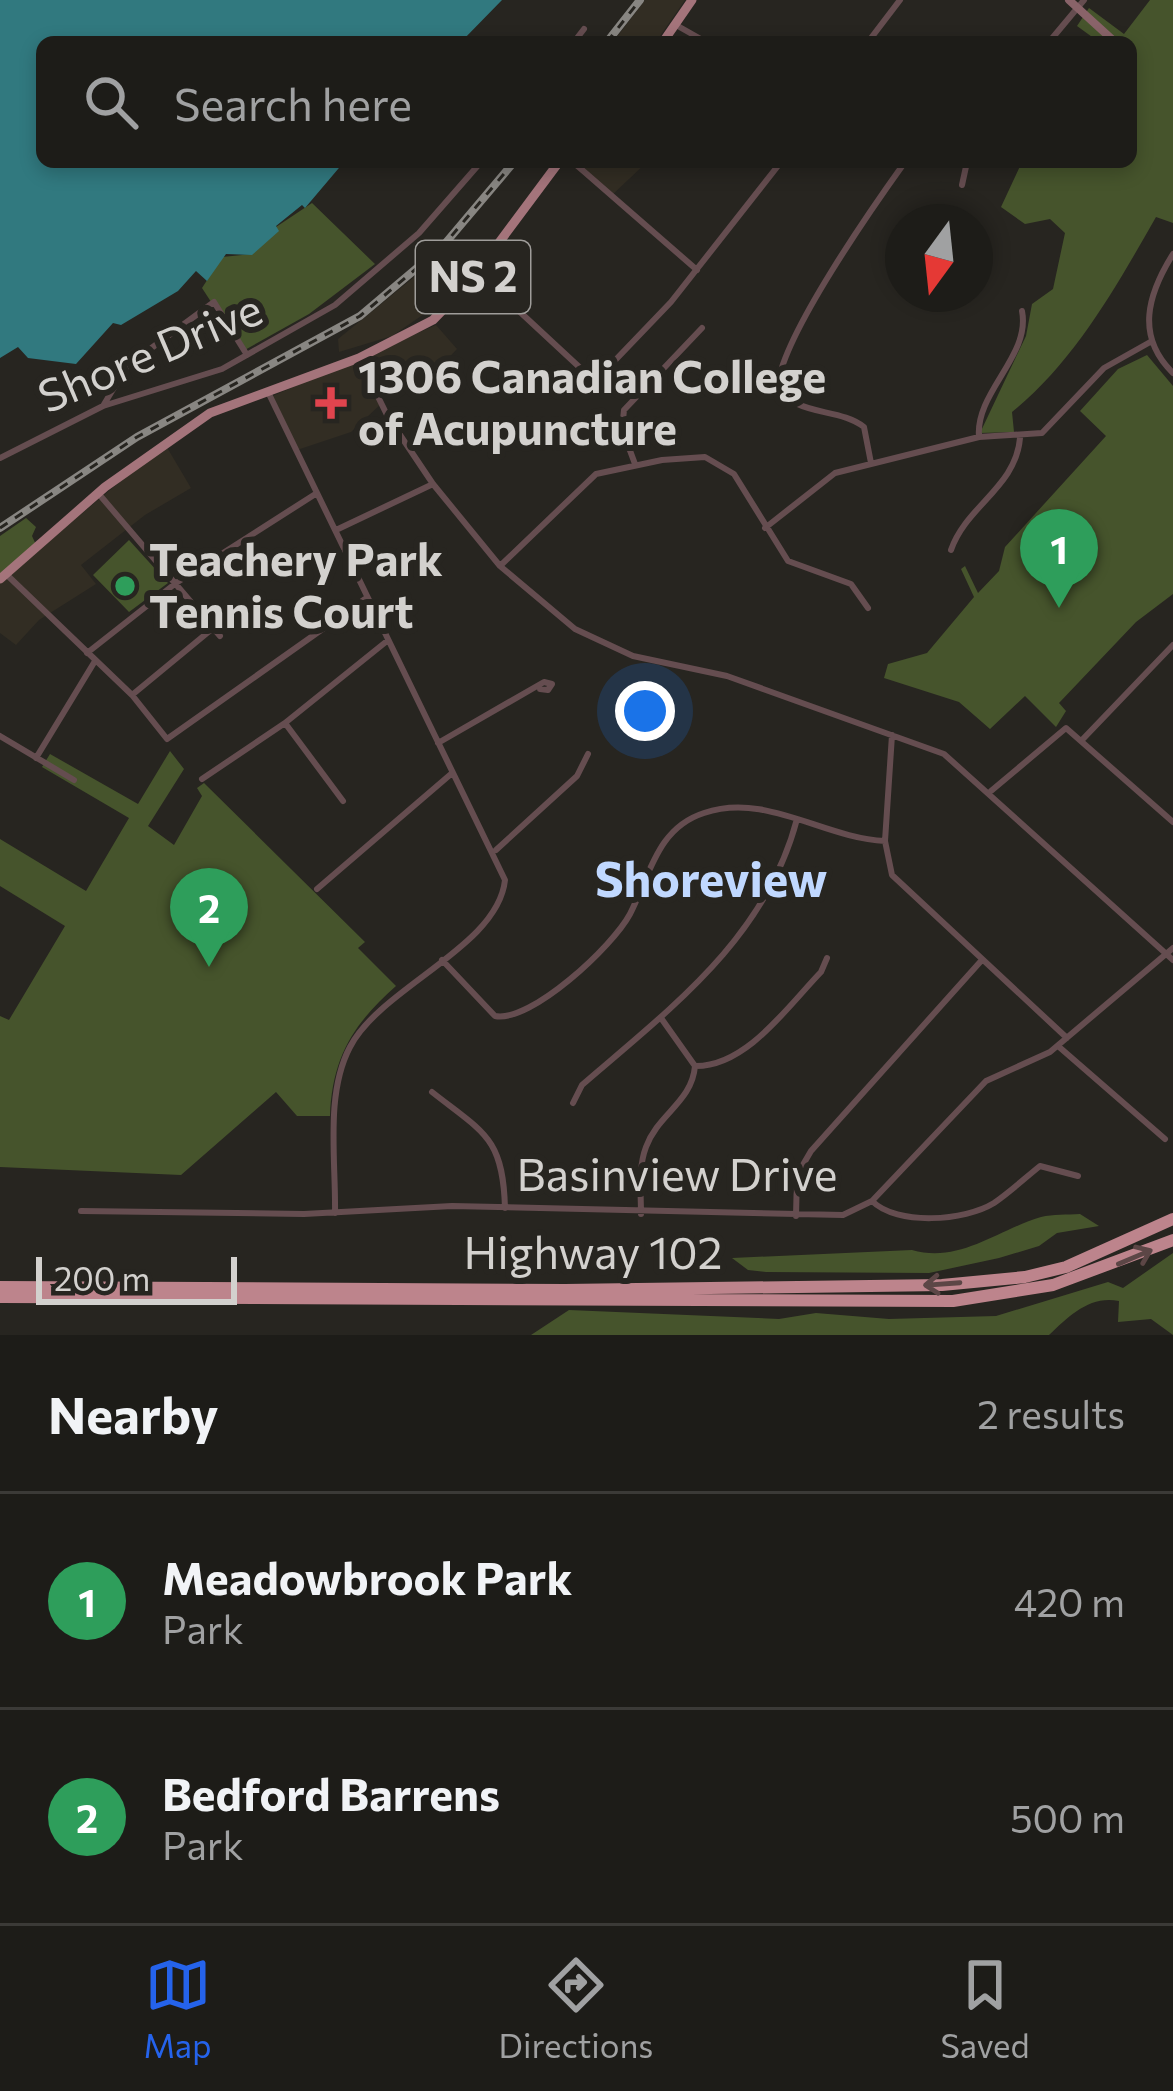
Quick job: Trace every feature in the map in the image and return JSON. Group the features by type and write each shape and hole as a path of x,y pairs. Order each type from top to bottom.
{"highway":[{"name":"Highway 102","path":"0,1287 565,1290 942,1285 1024,1277 1066,1267 1173,1219"},
{"name":"Highway 102","path":"0,1297 953,1300 1053,1285 1173,1240"}],"main road":[{"path":"667,36 692,0"},
{"name":"NS 2","path":"4,577 98,493 210,413 358,358 433,320 477,272 555,168"}],"street":[{"path":"873,36 900,0"},
{"path":"1069,0 1108,36"},
{"path":"1054,36 1084,0"},
{"path":"676,25 695,36"},
{"path":"579,36 584,29"},
{"name":"Shore Drive","path":"0,458 103,406 223,369 248,355 368,281 429,224 476,168"},
{"path":"580,168 698,270"},
{"path":"477,272 590,377 602,374 698,270 776,168"},
{"path":"872,463 864,427 794,404 778,383 860,224 900,168"},
{"path":"962,185 966,168"},
{"path":"1173,254 1148,307 1152,341 1173,373"},
{"path":"103,406 127,366 214,302 248,355"},
{"path":"979,437 984,410 1022,334 1022,311"},
{"path":"635,464 622,430 624,410 702,328"},
{"path":"766,528 821,480 979,437 1020,438 1052,427 1104,368 1152,341"},
{"path":"358,358 388,417 434,484 500,566 574,628 616,649 713,672 944,754 1170,954"},
{"path":"267,389 365,599 452,774 496,850 505,880 503,899 442,960 364,1026 345,1058 336,1092 335,1213"},
{"path":"951,550 956,535 1013,470 1020,438"},
{"path":"500,566 583,483 635,464 690,456 716,460 741,483 788,562 850,584 868,608"},
{"path":"336,530 434,484"},
{"path":"98,493 220,636"},
{"path":"87,653 176,583 317,493"},
{"path":"4,577 132,695 167,739 365,599"},
{"path":"132,695 213,628"},
{"path":"202,779 285,723 387,641"},
{"path":"1082,740 1173,645"},
{"path":"35,758 95,662"},
{"path":"438,743 540,689"},
{"path":"285,723 344,801"},
{"path":"991,791 1062,728 1171,817"},
{"path":"0,736 74,780"},
{"path":"892,736 885,841 892,875 1068,1039"},
{"path":"496,850 577,776 588,754"},
{"path":"317,889 452,774"},
{"path":"442,960 495,1016 517,1016 610,939 630,914 658,850 689,819 748,807 885,841"},
{"path":"573,1103 582,1085 725,958 778,877 797,819"},
{"name":"Basinview Drive","path":"81,1210 335,1213 506,1208 843,1215 872,1201 986,1081 1058,1046 1170,954"},
{"path":"695,1066 719,1063 752,1042 820,972 827,958"},
{"path":"796,1216 797,1175 811,1151 981,962"},
{"path":"641,1214 646,1146 690,1090 695,1066 660,1017"},
{"path":"1058,1046 1165,1138"},
{"path":"432,1092 496,1144 504,1164 506,1208"},
{"path":"872,1201 890,1214 953,1216 994,1202 1040,1166 1078,1176"}],"shaded area":[{"path":"645,0 685,0 660,36 618,36"},
{"path":"575,168 641,168 611,196"},
{"path":"445,252 468,272 443,301 392,336 339,352 338,339"},
{"path":"436,325 457,349 437,370 378,394 382,403 351,432 297,450 268,398"},
{"path":"165,444 191,488 145,515 81,565 96,584 39,620 16,645 0,633 0,582"}],"green space":[{"path":"1150,0 1173,0 1173,223 1156,217 1075,346 1012,412 1014,432 980,433 1026,336 1032,304 1053,289 1065,233 1050,219 1025,224 1001,207 1019,168 1137,168 1137,36 1091,36 1077,26 1089,8 1124,34"},
{"path":"312,203 375,264 309,314 243,351 202,288 222,257 252,254 276,227"},
{"path":"1147,355 1173,386 1173,594 1136,622 1059,703 1066,711 1056,727 1025,696 990,729 959,702 884,678 888,664 927,653 974,597 961,569 965,566 978,593 999,571 1005,547 1106,436 1080,411 1118,369"},
{"path":"26,518 36,527 32,536 37,547 0,575 0,536"},
{"path":"129,540 168,583 129,612 93,575"},
{"path":"170,751 184,769 148,826 174,845 202,796 197,788 204,783 365,942 358,948 396,986 348,1043 335,1076 330,1116 297,1116 276,1092 181,1175 0,1167 0,1016 9,1020 65,926 0,886 0,839 86,891 129,818 42,767 50,754 138,804"},
{"path":"1080,1214 1099,1226 1057,1233 1039,1246 929,1273 766,1272 748,1270 732,1258 912,1250 946,1253 1041,1217"},
{"path":"1173,1253 1173,1335 1151,1319 1118,1322 1119,1301 1108,1300 1081,1309 1049,1335 531,1335 569,1310 779,1319 816,1313 889,1319 996,1316 1108,1282 1123,1288"}],"water":[{"path":"0,0 502,0 467,36 36,36 36,168 339,168 305,208 302,205 276,226 279,231 252,255 226,254 207,281 196,271 178,291 121,325 113,323 76,364 28,358 18,347 0,358"}],"railway":[{"path":"612,36 640,0"},
{"path":"0,528 137,437 360,316 443,246 509,168"}],"place":[{"name":"1306 Canadian College of Acupuncture","path":"331,403"},
{"name":"Teachery Park Tennis Court","path":"125,586"},
{"name":"Meadowbrook Park","path":"1059,608"},
{"name":"Bedford Barrens","path":"209,967"}],"district":[{"name":"Shoreview","path":"711,880"}]}
